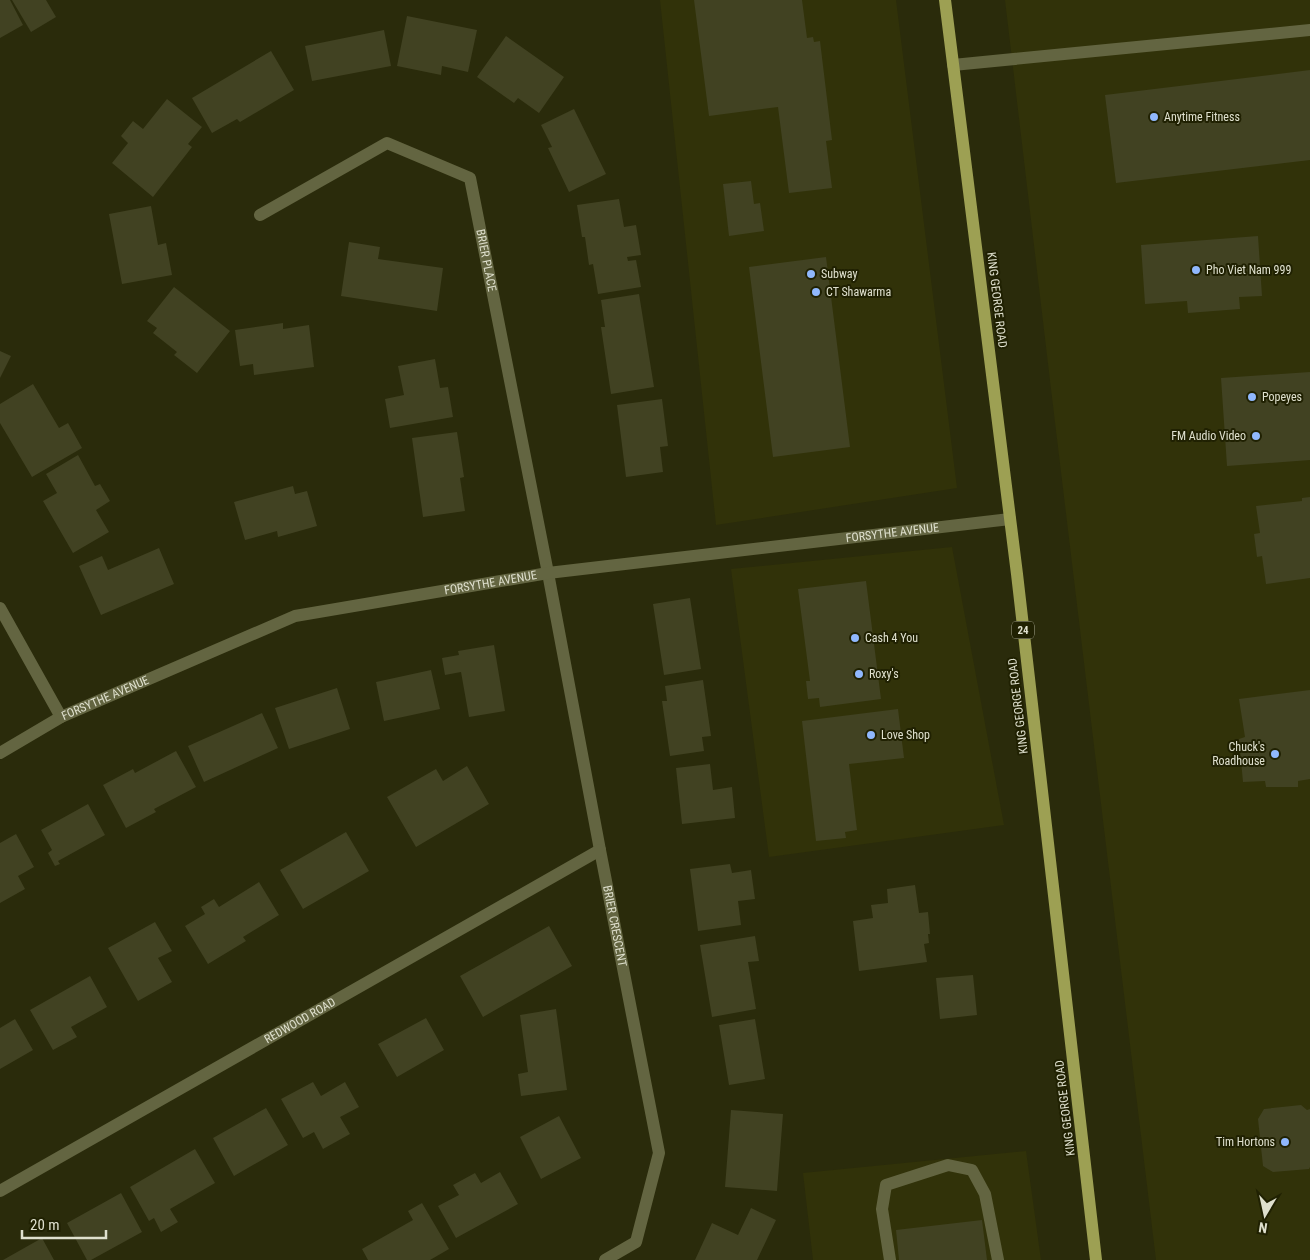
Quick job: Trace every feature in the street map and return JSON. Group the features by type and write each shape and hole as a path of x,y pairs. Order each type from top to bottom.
{"main road":[{"name":"KING GEORGE ROAD","path":"945,0 1010,519 1096,1260"}],"street":[{"path":"953,65 1310,30"},
{"name":"BRIER PLACE","path":"260,215 387,143 470,178 548,573"},
{"name":"FORSYTHE AVENUE","path":"0,753 61,717 295,616 548,573 1010,519"},
{"name":"BRIER CRESCENT","path":"548,573 600,850 660,1152 636,1242 605,1260"},
{"path":"0,608 61,717"},
{"name":"REDWOOD ROAD","path":"0,1190 600,850"},
{"path":"890,1260 882,1209 886,1185 948,1165 972,1170 986,1194 998,1260"}],"shaded area":[{"path":"660,0 896,0 957,488 716,525"},
{"path":"1005,0 1310,0 1310,1260 1156,1260"},
{"path":"952,547 1004,825 769,857 731,569"},
{"path":"1026,1151 1041,1260 813,1260 803,1173"}],"building":[{"path":"0,0 10,0 23,25 0,38"},
{"path":"12,0 46,0 56,17 31,32"},
{"path":"694,0 802,0 807,38 813,37 814,42 820,41 832,140 826,141 832,188 789,193 778,107 709,116"},
{"path":"407,16 477,30 468,72 442,66 441,75 397,66"},
{"path":"384,30 391,66 312,81 305,46"},
{"path":"506,36 564,77 539,113 518,98 514,103 477,77"},
{"path":"271,51 294,90 240,122 237,119 212,133 192,98"},
{"path":"1310,70 1310,160 1116,183 1105,95"},
{"path":"167,99 202,127 188,144 192,147 153,197 112,163 128,143 121,136 133,121 143,129"},
{"path":"574,109 606,174 569,192 548,148 552,147 541,125"},
{"path":"751,181 754,204 760,203 764,231 729,236 723,184"},
{"path":"619,199 624,227 636,225 641,255 627,257 628,261 636,260 641,287 598,294 593,264 589,265 585,237 582,237 577,205"},
{"path":"151,206 158,245 166,243 172,275 122,284 109,214"},
{"path":"1258,236 1262,296 1239,297 1240,309 1188,313 1187,301 1145,304 1141,245"},
{"path":"349,242 380,247 378,259 443,268 437,311 341,296"},
{"path":"826,257 850,447 773,457 749,267"},
{"path":"174,287 230,331 197,373 174,355 177,352 153,333 157,328 147,321"},
{"path":"639,294 654,387 611,394 601,327 605,327 601,300"},
{"path":"283,323 283,329 309,325 314,367 254,375 253,364 240,366 235,330"},
{"path":"0,351 11,356 0,378"},
{"path":"435,359 440,388 448,387 453,417 390,428 385,399 404,395 398,366"},
{"path":"1310,372 1310,460 1227,466 1221,378"},
{"path":"33,384 59,428 68,423 82,448 32,477 0,423 0,404"},
{"path":"662,399 668,446 660,447 663,472 626,477 617,405"},
{"path":"457,432 464,477 460,478 465,511 423,517 412,438"},
{"path":"78,455 95,486 100,484 110,501 96,510 109,532 73,553 43,501 57,493 46,474"},
{"path":"293,486 295,494 307,491 317,526 278,537 277,531 245,540 234,502"},
{"path":"1310,497 1310,578 1266,584 1262,556 1257,557 1254,534 1260,533 1256,506 1302,501 1302,498"},
{"path":"159,548 174,584 101,615 79,566 102,556 108,570"},
{"path":"866,581 881,699 820,707 819,698 808,699 806,681 810,681 798,589"},
{"path":"690,598 701,669 664,675 653,604"},
{"path":"494,645 505,711 469,717 461,672 445,675 442,658 459,655 458,651"},
{"path":"431,670 440,709 384,721 376,682"},
{"path":"703,680 711,736 702,737 704,751 670,756 662,701 667,701 665,686"},
{"path":"337,688 350,729 289,749 275,708"},
{"path":"1310,690 1310,779 1298,781 1298,787 1266,787 1265,781 1243,782 1239,739 1245,737 1239,699"},
{"path":"898,709 904,758 849,764 857,830 845,832 846,838 816,841 802,721"},
{"path":"262,713 278,748 204,782 188,746"},
{"path":"176,751 196,787 154,809 156,812 126,828 103,785 133,769 135,773"},
{"path":"710,764 713,790 732,787 735,818 682,824 676,768"},
{"path":"467,766 489,804 416,847 387,797 436,769 443,781"},
{"path":"88,804 105,835 58,861 60,864 55,866 48,853 52,850 41,830"},
{"path":"346,832 369,871 303,909 280,870"},
{"path":"16,834 34,867 18,876 25,889 0,903 0,843"},
{"path":"730,864 732,873 751,870 755,899 738,901 741,925 698,931 690,869"},
{"path":"259,882 279,915 243,937 246,941 208,964 185,926 205,914 201,907 214,899 219,907"},
{"path":"915,885 919,913 928,912 929,943 924,944 927,962 859,971 853,921 873,918 871,905 888,903 887,889"},
{"path":"155,922 172,951 158,958 172,982 138,1001 108,948"},
{"path":"549,926 572,966 483,1017 460,976"},
{"path":"755,936 759,961 748,962 756,1009 712,1017 700,945"},
{"path":"973,975 977,1015 940,1019 936,978"},
{"path":"90,976 107,1007 71,1027 77,1037 53,1050 30,1010"},
{"path":"556,1009 567,1090 521,1096 518,1074 528,1072 520,1015"},
{"path":"426,1018 444,1050 397,1077 378,1044"},
{"path":"15,1019 33,1050 0,1069 0,1028"},
{"path":"755,1019 765,1079 729,1085 719,1025"},
{"path":"313,1082 321,1096 345,1082 359,1107 340,1117 350,1134 323,1149 314,1132 303,1138 281,1099"},
{"name":"Tim Hortons","path":"1301,1105 1307,1110 1310,1109 1310,1167 1309,1169 1273,1172 1263,1166 1258,1119 1264,1109"},
{"path":"266,1108 288,1145 234,1176 213,1138"},
{"path":"731,1110 783,1114 777,1191 725,1187"},
{"path":"559,1116 581,1158 541,1179 520,1137"},
{"path":"195,1149 215,1183 170,1209 178,1222 161,1232 154,1218 149,1221 130,1187"},
{"path":"500,1172 518,1204 456,1238 438,1206 459,1195 453,1185 475,1173 481,1183"},
{"path":"121,1193 142,1232 91,1260 87,1260 67,1223"},
{"path":"422,1203 449,1249 430,1260 368,1260 362,1249 413,1220 408,1211"},
{"path":"751,1208 776,1220 757,1260 695,1260 712,1223 738,1235"},
{"path":"982,1220 987,1260 899,1260 896,1230"},
{"path":"42,1238 54,1260 3,1260"}],"place":[{"name":"Anytime Fitness","path":"1154,117"},
{"name":"Pho Viet Nam 999","path":"1196,270"},
{"name":"Subway","path":"811,274"},
{"name":"CT Shawarma","path":"816,292"},
{"name":"Popeyes","path":"1252,397"},
{"name":"FM Audio Video","path":"1256,436"},
{"name":"Cash 4 You","path":"855,638"},
{"name":"Roxy's","path":"859,674"},
{"name":"Love Shop","path":"871,735"},
{"name":"Chuck's Roadhouse","path":"1275,754"},
{"name":"Tim Hortons","path":"1285,1142"}]}
